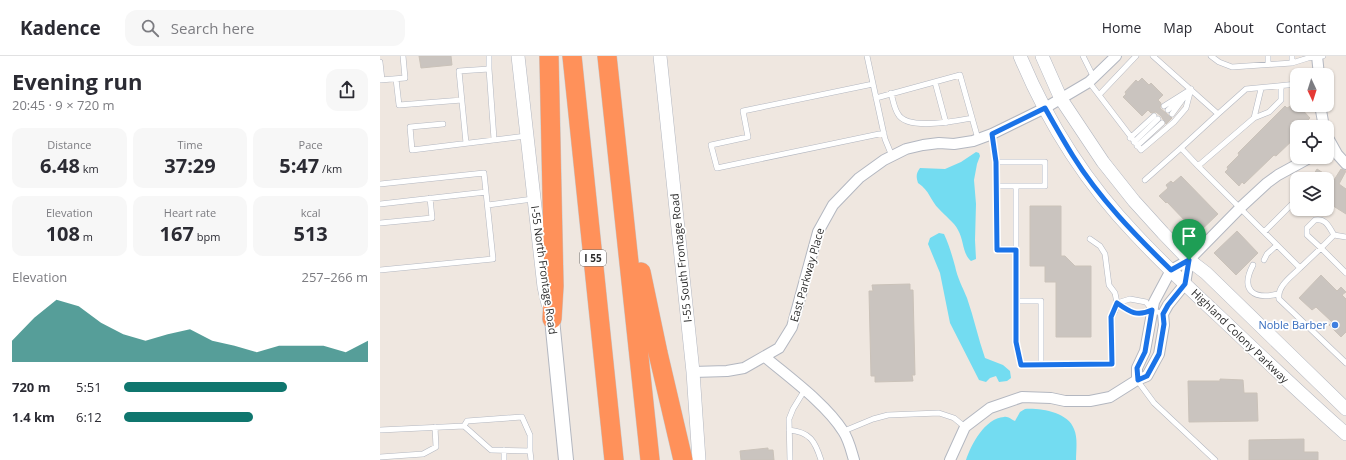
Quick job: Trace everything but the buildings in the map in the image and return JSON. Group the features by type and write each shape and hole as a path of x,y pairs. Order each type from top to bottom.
{"highway":[{"path":"549,56 554,286 552,319"},
{"name":"I 55","path":"572,56 614,460"},
{"path":"607,56 650,460"},
{"path":"627,237 641,270 658,354 684,460"}],"main road":[{"name":"I-55 North Frontage Road","path":"552,319 566,460"}],"street":[{"name":"I-55 North Frontage Road","path":"518,56 544,287 552,319"},
{"name":"I-55 South Frontage Road","path":"660,56 693,372 699,460"},
{"name":"Highland Colony Parkway","path":"1020,56 1045,108 1073,157 1101,195 1135,234 1185,284 1310,403 1346,434"},
{"name":"Highland Colony Parkway","path":"1042,56 1061,99 1103,162 1129,195 1189,260 1206,273 1346,409"},
{"name":"East Parkway Place","path":"693,372 728,371 744,368 779,348 792,327 818,232 833,205 859,178 892,156 906,149 939,143 954,144 978,139 992,134 1045,108 1092,80 1116,56"},
{"path":"1318,68 1319,56"},
{"path":"1334,151 1346,164"},
{"path":"1138,380 1137,368 1145,352 1152,310 1162,284 1171,270 1189,260 1241,207 1278,175 1298,164"},
{"path":"950,460 965,427 990,408 1005,401 1022,397 1051,398 1065,401 1090,401 1110,397 1147,376 1159,354 1164,324 1163,314 1168,305 1185,284 1189,260"},
{"path":"765,357 829,412 844,431 854,460"}],"lane":[{"path":"380,62 381,80 405,78 403,56"},
{"path":"490,56 489,69 494,139"},
{"path":"867,56 884,133 892,156"},
{"path":"1083,56 1099,95 1136,144"},
{"path":"1099,95 1136,56"},
{"path":"1153,56 1191,88 1218,114"},
{"path":"1211,56 1219,62 1232,67 1292,63 1319,56"},
{"path":"1268,56 1268,64"},
{"path":"1292,56 1292,63"},
{"path":"466,143 459,71 489,69"},
{"path":"876,98 960,75 978,139"},
{"path":"396,79 399,105 462,100"},
{"path":"935,82 946,123"},
{"path":"873,84 743,111 748,137 711,145 717,168 884,133"},
{"path":"1145,180 1246,89 1261,89 1290,85"},
{"path":"1198,166 1254,118 1269,112 1281,100 1281,87"},
{"path":"1136,144 1174,122 1186,108 1191,88"},
{"path":"1168,110 1191,88"},
{"path":"1254,118 1261,89"},
{"path":"892,93 898,115 907,122 946,123 972,118"},
{"path":"1136,144 1158,120 1136,144"},
{"path":"443,124 410,127 412,150 526,136"},
{"path":"992,134 996,162 997,250 1016,250"},
{"path":"1181,148 1300,268"},
{"path":"996,162 1045,162 1045,186 996,186"},
{"path":"380,184 484,173 493,259 380,270"},
{"path":"1016,186 1016,342 1021,365 1112,364 1111,317 1117,303 1130,299 1146,302 1152,310 1163,314"},
{"path":"380,204 486,192"},
{"path":"380,223 432,218 430,198"},
{"path":"488,205 534,199"},
{"path":"1264,232 1290,206"},
{"path":"1346,238 1334,235 1326,222 1318,219 1311,222 1307,228 1307,235 1346,273"},
{"path":"1334,235 1280,288 1278,294 1279,299 1346,363"},
{"path":"1090,239 1100,246 1105,254 1109,285 1114,293 1117,303 1128,311 1142,314 1152,310"},
{"path":"1263,258 1277,245"},
{"path":"1254,266 1250,271 1247,280 1249,288 1256,295 1266,297 1278,294"},
{"path":"1016,301 1041,301 1041,364"},
{"path":"1138,380 1154,403 1215,460"},
{"path":"790,460 789,419 793,408 804,391"},
{"path":"844,431 873,419 888,415 932,413 939,413 954,418 965,427"},
{"path":"464,426 467,421 522,417 530,435 531,460"},
{"path":"380,430 464,426 491,450 530,450"},
{"path":"380,457 423,454 436,447 435,427"},
{"path":"789,430 800,431 809,435 818,449 821,460"},
{"path":"504,450 504,460"}],"water":[{"path":"976,152 979,153 980,156 974,180 976,204 976,259 971,261 966,254 960,234 956,227 941,212 925,189 918,183 917,175 920,168 945,169 961,162"},
{"path":"939,233 944,234 949,246 957,274 967,298 985,358 1003,365 1010,371 1011,378 1007,381 999,382 996,376 990,378 986,382 979,380 950,323 940,273 928,244 930,238"},
{"path":"1025,409 1038,409 1053,412 1071,423 1076,436 1076,460 966,460 975,440 985,427 997,419 1005,417 1015,421 1020,412"}],"place":[{"name":"Noble Barber","path":"1335,325"}],"route":[{"path":"1045,108 1073,157 1101,195 1135,234 1171,270 1189,260 1185,284 1168,305 1163,314 1164,324 1159,354 1152,370 1147,376 1138,380 1137,368 1145,352 1152,310 1142,314 1128,311 1117,303 1111,317 1112,364 1021,365 1016,342 1016,250 997,250 996,162 992,134 1045,108"}]}
